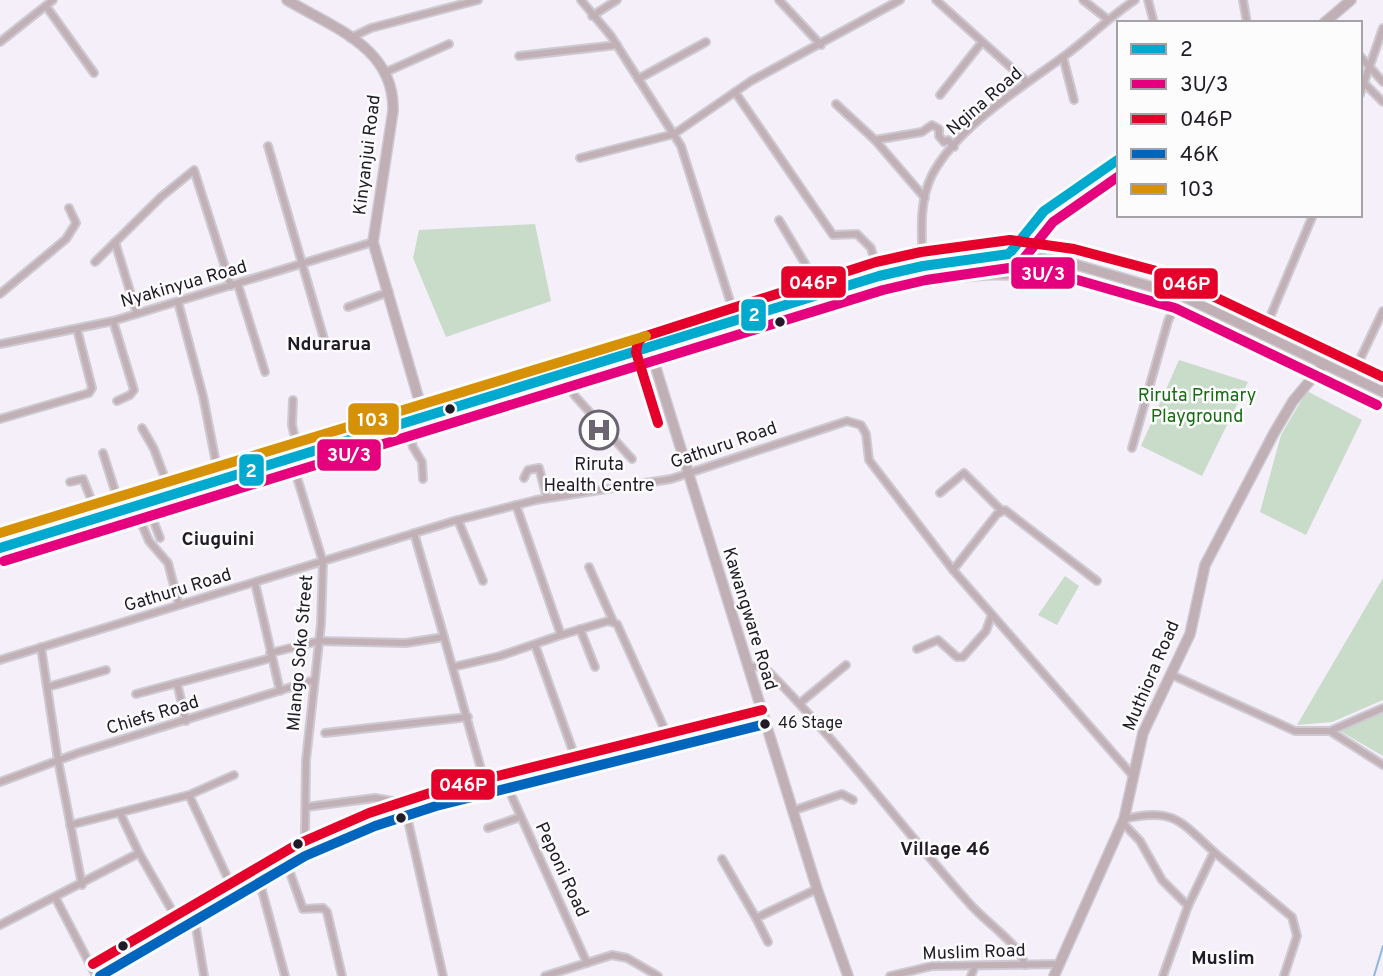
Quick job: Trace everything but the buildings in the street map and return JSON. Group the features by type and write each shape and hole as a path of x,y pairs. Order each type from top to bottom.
{"main road":[{"name":"Kinyanjui Road","path":"287,0 349,38 380,61 393,90 393,111 373,242"},
{"path":"1329,21 1351,0"},
{"path":"1009,254 1024,230 1050,205 1117,160"},
{"path":"373,242 424,417"},
{"path":"0,548 879,276 923,265 1009,254 1070,263 1180,295 1383,392"},
{"name":"Kawangware Road","path":"650,349 792,811 848,976"},
{"name":"Muthiora Road","path":"1054,976 1123,820 1148,721 1190,634 1205,565 1274,433 1293,401 1324,364"},
{"path":"98,976 113,973 182,928 316,852 407,815 765,724"}],"street":[{"path":"0,41 53,0"},
{"path":"349,38 371,28 478,0"},
{"path":"581,0 617,45 681,146 736,320"},
{"path":"592,16 617,0"},
{"path":"779,0 821,45"},
{"path":"580,158 674,134 709,107 751,81 900,0"},
{"path":"936,0 1026,81"},
{"path":"1083,0 1106,18"},
{"name":"Ngina Road","path":"923,265 922,216 925,198 931,177 954,148 1026,81 1063,57 1106,18 1135,0"},
{"path":"1148,0 1153,21"},
{"path":"1243,0 1247,21"},
{"path":"46,6 94,74"},
{"path":"1362,88 1383,28"},
{"path":"940,95 982,42"},
{"path":"638,79 706,43"},
{"path":"386,72 449,44"},
{"path":"519,56 617,45"},
{"path":"1063,57 1073,100"},
{"path":"1362,58 1383,82"},
{"path":"1364,83 1383,102"},
{"path":"735,92 832,235 857,234 869,245 879,276"},
{"path":"836,104 875,140 925,198"},
{"path":"875,140 922,132 932,125 939,129 939,136 944,142 948,140 954,148"},
{"path":"268,146 300,265 324,339"},
{"path":"95,262 194,170 265,372"},
{"path":"0,294 66,239 76,223 69,208"},
{"path":"1262,336 1312,217"},
{"path":"779,220 834,305"},
{"path":"115,242 137,314"},
{"name":"Nyakinyua Road","path":"0,344 113,321 373,242"},
{"path":"775,309 781,321 790,321 834,305 932,279 1034,274 1051,276 1070,263"},
{"path":"348,307 389,292"},
{"path":"1132,448 1168,321 1180,295"},
{"path":"178,302 203,396 217,468"},
{"path":"1352,378 1383,311"},
{"path":"113,321 134,390 117,401"},
{"path":"0,419 89,393 92,388 77,329"},
{"path":"562,376 632,459"},
{"path":"293,400 292,425 296,442"},
{"path":"174,496 176,481 398,408 422,462 423,479"},
{"path":"368,417 375,432"},
{"name":"Gathuru Road","path":"0,660 458,520 547,498 654,483 811,430 854,422 861,425 866,434 869,460 953,570 991,617 1134,777"},
{"path":"349,423 356,437"},
{"path":"142,428 174,496"},
{"path":"305,438 311,452"},
{"name":"Mlango Soko Street","path":"278,448 286,459 323,562 319,641 306,760 305,837 316,852"},
{"path":"36,519 93,504 116,494 103,453"},
{"path":"237,461 242,474"},
{"path":"524,478 528,470 539,468 547,498"},
{"path":"206,471 211,484"},
{"path":"940,493 964,472 1001,510 1013,516 1097,582"},
{"path":"69,482 83,479 96,519"},
{"path":"147,504 160,538"},
{"path":"516,505 561,635"},
{"path":"135,508 149,541 168,563 179,605"},
{"path":"953,570 1001,510"},
{"path":"458,520 484,581"},
{"path":"414,533 488,794"},
{"path":"589,567 673,748"},
{"path":"254,583 280,691"},
{"path":"917,649 937,640 957,657 963,657 986,631 991,617"},
{"path":"453,667 613,621"},
{"path":"580,629 595,667"},
{"path":"136,694 319,641 406,643 444,637"},
{"path":"535,645 580,771"},
{"path":"41,647 58,760 82,884"},
{"path":"800,704 846,665"},
{"path":"748,667 763,666 800,704 970,905 1019,952 1025,965"},
{"path":"48,687 106,670"},
{"path":"1172,676 1295,731 1330,731 1383,708"},
{"name":"Chiefs Road","path":"0,782 58,760 314,680"},
{"path":"177,683 186,721"},
{"path":"325,733 468,717"},
{"path":"1330,731 1383,765"},
{"path":"70,825 189,795 233,775"},
{"name":"Peponi Road","path":"508,788 587,963"},
{"path":"792,811 842,794 853,800"},
{"path":"189,795 236,896"},
{"path":"306,807 389,799 404,803 443,976"},
{"path":"120,813 139,853 182,928"},
{"path":"1188,906 1162,880 1123,820 1150,813 1168,814 1292,917 1297,936 1284,976"},
{"path":"488,828 520,817"},
{"path":"1163,976 1188,906 1214,852"},
{"path":"0,925 139,853"},
{"path":"722,859 768,942"},
{"path":"288,867 303,909 326,909 342,976"},
{"path":"260,883 285,976"},
{"path":"756,918 817,890"},
{"path":"55,897 98,976"},
{"path":"195,921 204,976"},
{"path":"545,976 620,955 658,976"},
{"name":"Muslim Road","path":"890,976 932,966 1060,964"},
{"path":"971,976 975,966"}],"green space":[{"path":"535,224 551,301 446,337 413,258 419,230"},
{"name":"Riruta Primary Playground","path":"1179,360 1248,382 1202,476 1141,446"},
{"path":"1307,391 1362,420 1306,535 1260,512 1281,435"},
{"path":"1065,576 1079,586 1057,625 1038,615"},
{"path":"1383,578 1383,700 1332,722 1297,725"},
{"path":"1383,710 1383,756 1340,731"}],"waterway":[{"path":"1374,976 1383,946"}],"transit line":[{"name":"2","path":"1009,254 1044,211 1117,160"},
{"name":"3U/3","path":"1021,262 1053,222 1117,177"},
{"name":"046P","path":"658,423 636,352 638,342 643,337 876,262 921,252 1010,240 1074,249 1164,273 1383,377"},
{"name":"2","path":"0,548 879,276 923,266 1009,254"},
{"name":"3U/3","path":"4,561 883,290 926,280 1009,268 1067,277 1175,308 1377,405"},
{"name":"103","path":"0,533 646,336"},
{"name":"046P","path":"93,964 298,844 369,813 433,792 762,710"},
{"name":"46K","path":"100,976 305,856 375,826 436,806 765,724"}],"place":[{"name":"Riruta Health Centre","path":"599,430"},
{"name":"46 Stage","path":"765,724"}],"district":[{"name":"Ndurarua","path":"329,345"},
{"name":"Ciuguini","path":"218,540"},
{"name":"Village 46","path":"945,850"},
{"name":"Muslim","path":"1223,959"}]}
